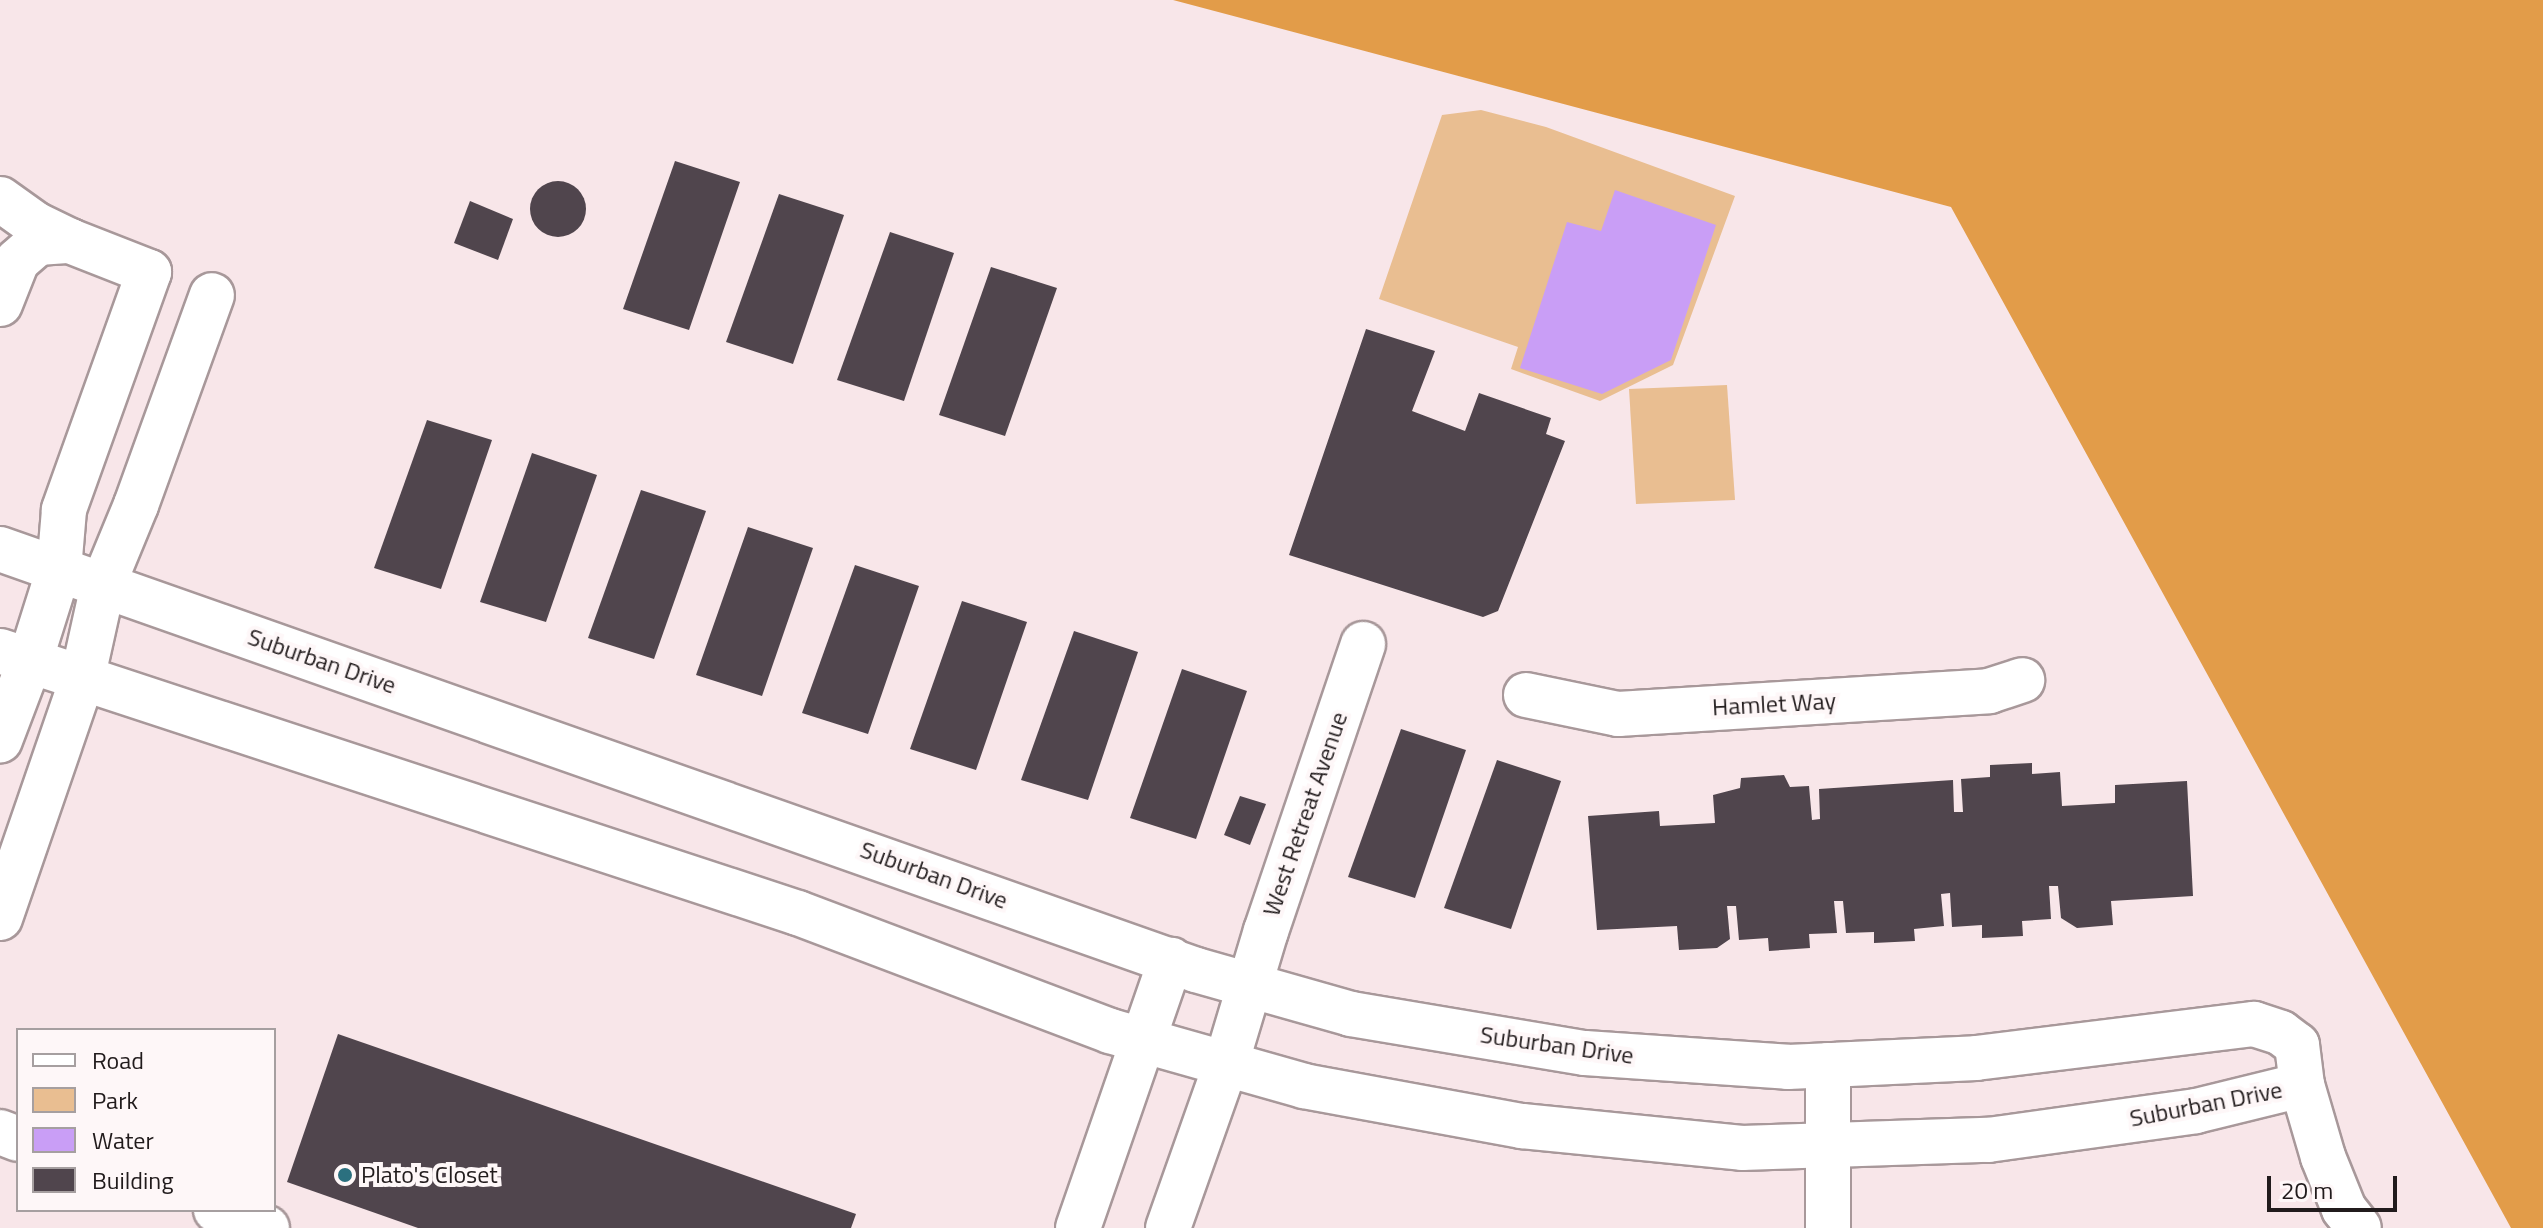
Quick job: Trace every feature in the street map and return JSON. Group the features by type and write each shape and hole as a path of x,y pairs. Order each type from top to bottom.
{"street":[{"path":"0,199 35,224 149,272 64,510 59,569 15,656 0,740"},
{"path":"0,304 17,261 38,243 70,241"},
{"path":"0,918 82,680 103,585 136,505 212,295"},
{"name":"Suburban Drive","path":"0,549 1171,960 1351,1014 1585,1053 1788,1067 1976,1058 2254,1024 2281,1033 2297,1045 2302,1085 2196,1111 1988,1140 1742,1148 1522,1126 1304,1086 1143,1041 798,913 15,656"},
{"name":"West Retreat Avenue","path":"1168,1228 1226,1064 1249,985 1363,644"},
{"name":"Hamlet Way","path":"1526,695 1618,714 1989,691 2022,680"},
{"path":"1078,1228 1171,960"},
{"path":"1828,1065 1828,1228"},
{"path":"2302,1085 2323,1157 2344,1209 2359,1228"},
{"path":"222,1212 267,1228"}],"green space":[{"path":"1481,110 1546,127 1735,196 1673,365 1600,401 1511,369 1518,347 1379,299 1442,115"},
{"path":"1727,385 1735,500 1636,504 1629,389"}],"shaded area":[{"path":"1173,0 2543,0 2543,1228 2511,1228 1951,207"}],"water":[{"path":"1615,190 1716,225 1671,360 1602,394 1520,368 1567,222 1601,231"}],"building":[{"path":"675,161 740,182 689,330 623,309"},
{"path":"558,181 578,189 586,209 578,229 558,237 538,229 530,209 538,189"},
{"path":"779,194 844,215 793,364 726,342"},
{"path":"470,201 513,219 498,260 454,243"},
{"path":"890,232 954,253 904,401 837,380"},
{"path":"991,267 1057,288 1005,436 939,415"},
{"path":"1366,329 1435,351 1412,411 1465,431 1479,393 1551,418 1546,434 1565,441 1498,611 1483,617 1289,555"},
{"path":"427,420 492,440 441,589 374,568"},
{"path":"532,453 597,475 546,622 480,602"},
{"path":"641,490 706,511 654,659 588,638"},
{"path":"748,527 813,548 762,696 696,675"},
{"path":"855,565 919,586 868,734 802,713"},
{"path":"962,601 1027,622 976,770 910,749"},
{"path":"1074,631 1138,652 1088,800 1021,780"},
{"path":"1182,669 1247,691 1196,839 1130,818"},
{"path":"1401,729 1466,750 1415,898 1348,877"},
{"path":"1497,760 1561,781 1511,929 1444,908"},
{"path":"2032,763 2032,774 2060,772 2062,806 2115,803 2115,785 2187,781 2193,896 2111,901 2113,925 2077,928 2061,918 2058,886 2049,886 2051,919 2022,921 2023,936 1982,938 1982,925 1952,927 1950,893 1941,894 1944,926 1914,929 1915,941 1874,943 1874,932 1846,933 1843,901 1834,901 1837,933 1809,934 1810,948 1769,951 1768,938 1739,940 1736,906 1727,906 1730,939 1717,948 1679,950 1677,926 1597,930 1588,816 1659,811 1660,826 1715,823 1713,795 1740,788 1741,778 1784,775 1790,787 1809,786 1812,820 1820,819 1819,789 1953,780 1954,812 1963,812 1961,779 1990,777 1990,765"},
{"path":"1240,796 1266,804 1250,845 1224,835"},
{"path":"338,1034 856,1214 851,1228 418,1228 287,1182"}],"place":[{"name":"Plato's Closet","path":"345,1175"}]}
